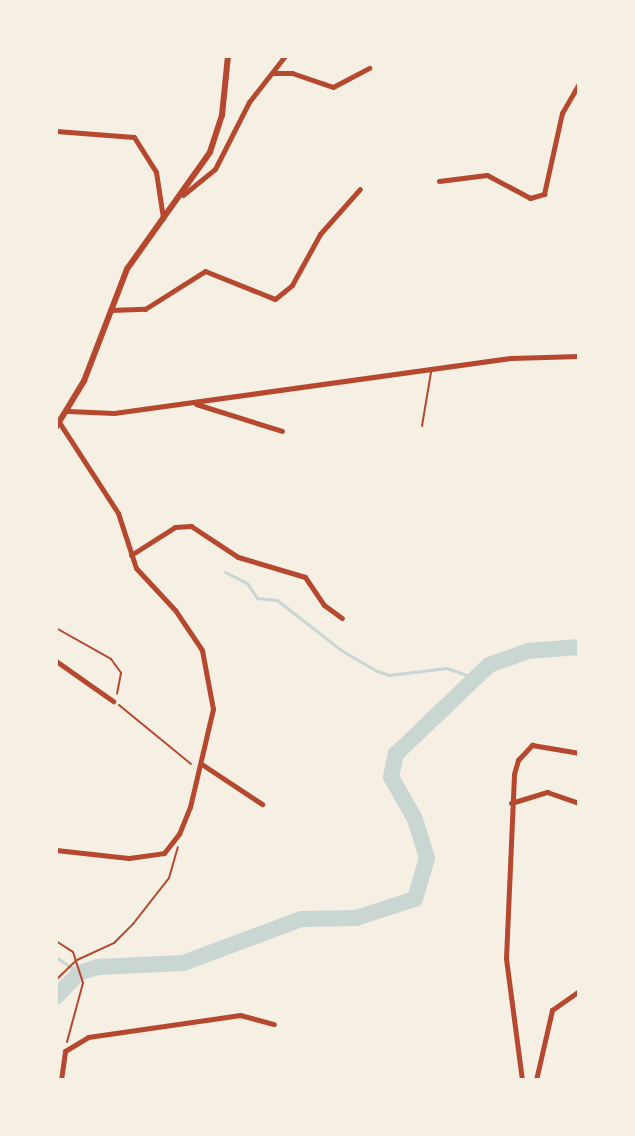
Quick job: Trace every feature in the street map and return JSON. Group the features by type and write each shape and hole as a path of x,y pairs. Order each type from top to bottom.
{"street":[{"path":"56,850 147,858 164,853 179,834 202,764 213,709 210,672 189,629 141,576 118,513 58,424 68,411 127,269 183,195 217,133 228,56"},
{"path":"183,195 215,169 249,102 285,56"},
{"path":"274,73 292,73 333,87 369,68"},
{"path":"439,181 487,175 530,198 544,194 562,113 579,83"},
{"path":"56,131 134,137 156,172 163,219"},
{"path":"110,310 145,309 205,271 275,299 292,285 320,234 360,189"},
{"path":"68,411 96,414 532,356 579,356"},
{"path":"193,403 282,431"},
{"path":"131,555 175,527 191,526 238,557 305,577 324,605 342,618"},
{"path":"56,661 113,701"},
{"path":"522,1080 507,979 510,804 518,760 527,748 541,745 579,753"},
{"path":"202,764 262,804"},
{"path":"510,804 547,792 579,803"},
{"path":"536,1080 552,1010 579,991"},
{"path":"61,1080 65,1051 88,1037 249,1016 274,1024"}],"lane":[{"path":"422,426 432,371"}],"path":[{"path":"56,628 118,666 122,681 113,701 200,773"},
{"path":"56,980 77,960 114,943 151,903 176,865 179,834"},
{"path":"56,941 77,960 84,990 65,1051"}],"waterway":[{"path":"225,572 247,583 257,598 277,600 341,650 377,671 389,675 447,668 474,678"},
{"path":"56,997 79,973 98,967 183,963 301,919 356,918 415,899 427,858 415,819 391,777 396,754 489,665 528,651 579,647"},
{"path":"56,957 79,973"}]}
